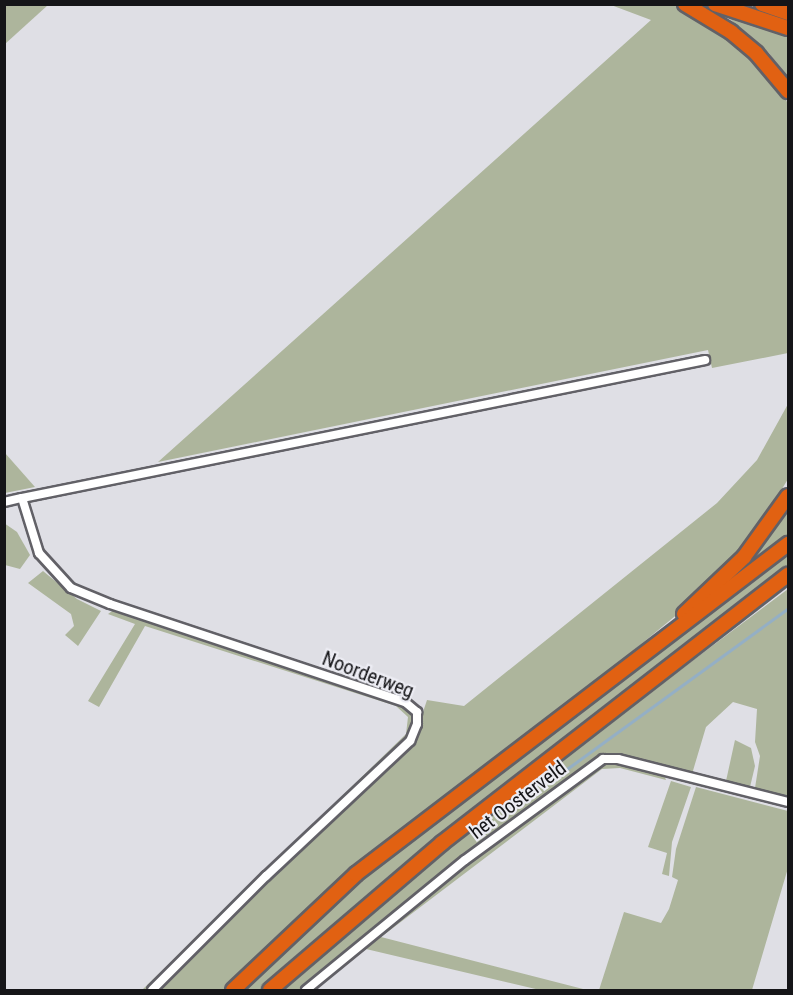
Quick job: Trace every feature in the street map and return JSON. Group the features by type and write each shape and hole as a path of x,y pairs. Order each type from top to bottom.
{"highway":[{"path":"684,4 731,32 756,52 789,91"},
{"path":"715,4 789,28"},
{"path":"762,4 789,13"},
{"path":"640,658 744,556 789,496"},
{"path":"233,990 356,874 789,544"},
{"path":"270,990 442,843 789,575"},
{"path":"758,600 789,581"}],"street":[{"path":"4,502 705,360"},
{"name":"Noorderweg","path":"22,498 39,553 71,588 110,604 405,702 417,712 417,724 407,744 266,876 152,990"},
{"name":"het Oosterveld","path":"306,990 438,882 603,759 618,759 789,802"}],"green space":[{"path":"5,4 48,4 48,5 5,44"},
{"path":"611,5 675,5 701,15 755,60 788,103 788,353 712,368 708,350 158,462 651,20"},
{"path":"724,14 788,36 788,79 769,53"},
{"path":"788,404 788,479 750,542 691,603 571,702 366,859 304,912 227,990 155,990 267,878 413,742 427,700 464,706 717,503 757,460"},
{"path":"5,453 35,487 5,493"},
{"path":"788,508 788,534 720,592 719,587 767,539"},
{"path":"4,523 17,532 30,555 20,569 5,565"},
{"path":"788,547 788,569 264,990 239,990 356,881"},
{"path":"43,571 77,599 101,611 78,646 65,635 74,626 71,614 28,583"},
{"path":"788,589 788,796 755,788 760,756 755,742 757,709 733,702 706,727 692,774 615,755 598,759 486,840 301,990 276,990 434,855"},
{"path":"115,609 399,704 411,711 414,720 410,736 149,990 142,990 406,734 408,717 396,706 145,626 99,707 88,701 135,624 108,614"},
{"path":"735,740 751,748 755,766 750,787 726,781"},
{"path":"610,761 663,773 666,780 620,768 602,769 381,937 587,990 540,990 366,949 315,990 309,990 467,862 599,764"},
{"path":"671,781 691,787 672,842 669,876 662,874 667,853 648,847"},
{"path":"696,787 788,811 788,868 752,990 599,990 624,912 661,923 669,909 678,880 672,877 676,849"}],"waterway":[{"path":"564,771 788,608"}]}
